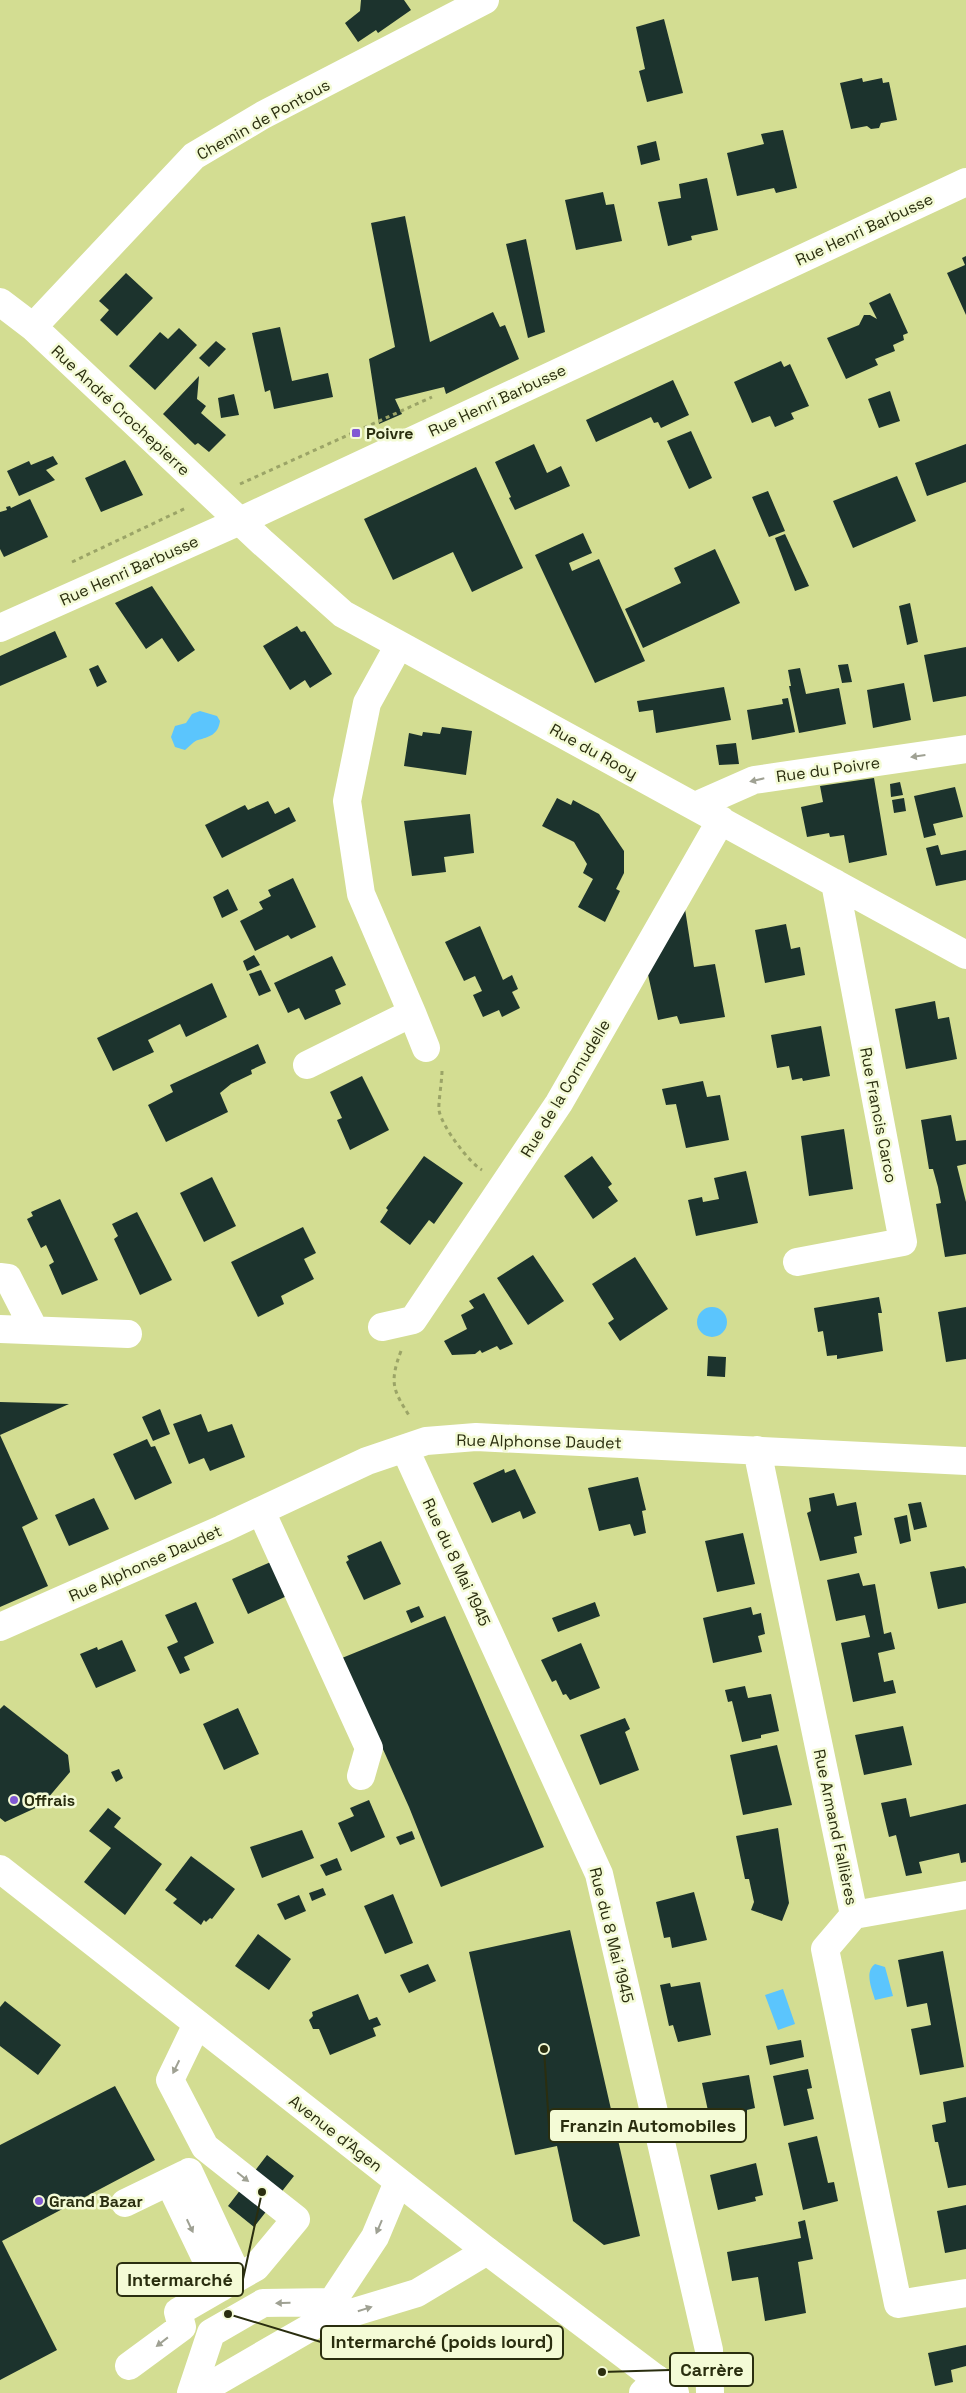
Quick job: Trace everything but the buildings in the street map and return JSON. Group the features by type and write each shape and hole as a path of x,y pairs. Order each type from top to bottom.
{"street":[{"name":"Chemin de Pontous","path":"33,327 194,156 263,115 485,0"},
{"name":"Rue Henri Barbusse","path":"0,628 240,521 966,182"},
{"name":"Rue André Crochepierre","path":"0,302 33,327 240,521"},
{"name":"Rue du Rooy","path":"240,521 343,614 966,955"},
{"path":"399,645 367,703 347,801 361,894 426,1048"},
{"name":"Rue du Poivre","path":"695,806 754,780 966,749"},
{"name":"Rue de la Cornudelle","path":"412,1320 559,1103 721,820"},
{"name":"Rue Francis Carco","path":"797,1262 903,1242 835,883"},
{"path":"308,1065 412,1013"},
{"path":"0,1277 8,1278 34,1329"},
{"path":"382,1327 412,1320"},
{"path":"0,1329 128,1334"},
{"name":"Rue Alphonse Daudet","path":"0,1627 261,1511 367,1461 415,1445 476,1437 966,1461"},
{"name":"Rue du 8 Mai 1945","path":"415,1445 599,1874 710,2350 710,2393"},
{"name":"Rue Armand Fallières","path":"757,1450 854,1915 825,1949 898,2304 966,2293"},
{"path":"261,1511 369,1748 361,1776"},
{"name":"Avenue d'Agen","path":"0,1869 659,2388"},
{"path":"854,1915 966,1895"},
{"path":"129,2366 182,2327 178,2312 256,2268 296,2219 205,2146 170,2080 197,2024"},
{"path":"125,2203 179,2177 205,2146"},
{"path":"179,2177 229,2283"},
{"path":"325,2313 375,2237 398,2182"},
{"path":"197,2393 325,2313 417,2293 487,2251"},
{"path":"191,2393 210,2333 263,2303 325,2313"}],"path":[{"path":"426,1048 442,1071 439,1110 453,1138 475,1166 506,1182"},
{"path":"412,1320 393,1380 395,1393 415,1445"}],"water":[{"path":"200,711 217,716 220,721 215,732 198,740 185,750 175,747 171,737 175,726 186,723 192,714"},
{"path":"712,1307 723,1311 727,1322 723,1333 712,1337 701,1333 697,1322 701,1311"},
{"path":"875,1964 885,1967 893,1996 875,2000 869,1976"},
{"path":"783,1989 795,2024 778,2030 765,1995"}],"place":[{"name":"Poivre","path":"356,433"},
{"name":"Offrais","path":"14,1800"},
{"name":"Franzin Automobiles","path":"544,2049"},
{"name":"Intermarché","path":"262,2192"},
{"name":"Grand Bazar","path":"39,2201"},
{"name":"Intermarché (poids lourd)","path":"228,2314"},
{"name":"Carrère","path":"602,2372"}]}
